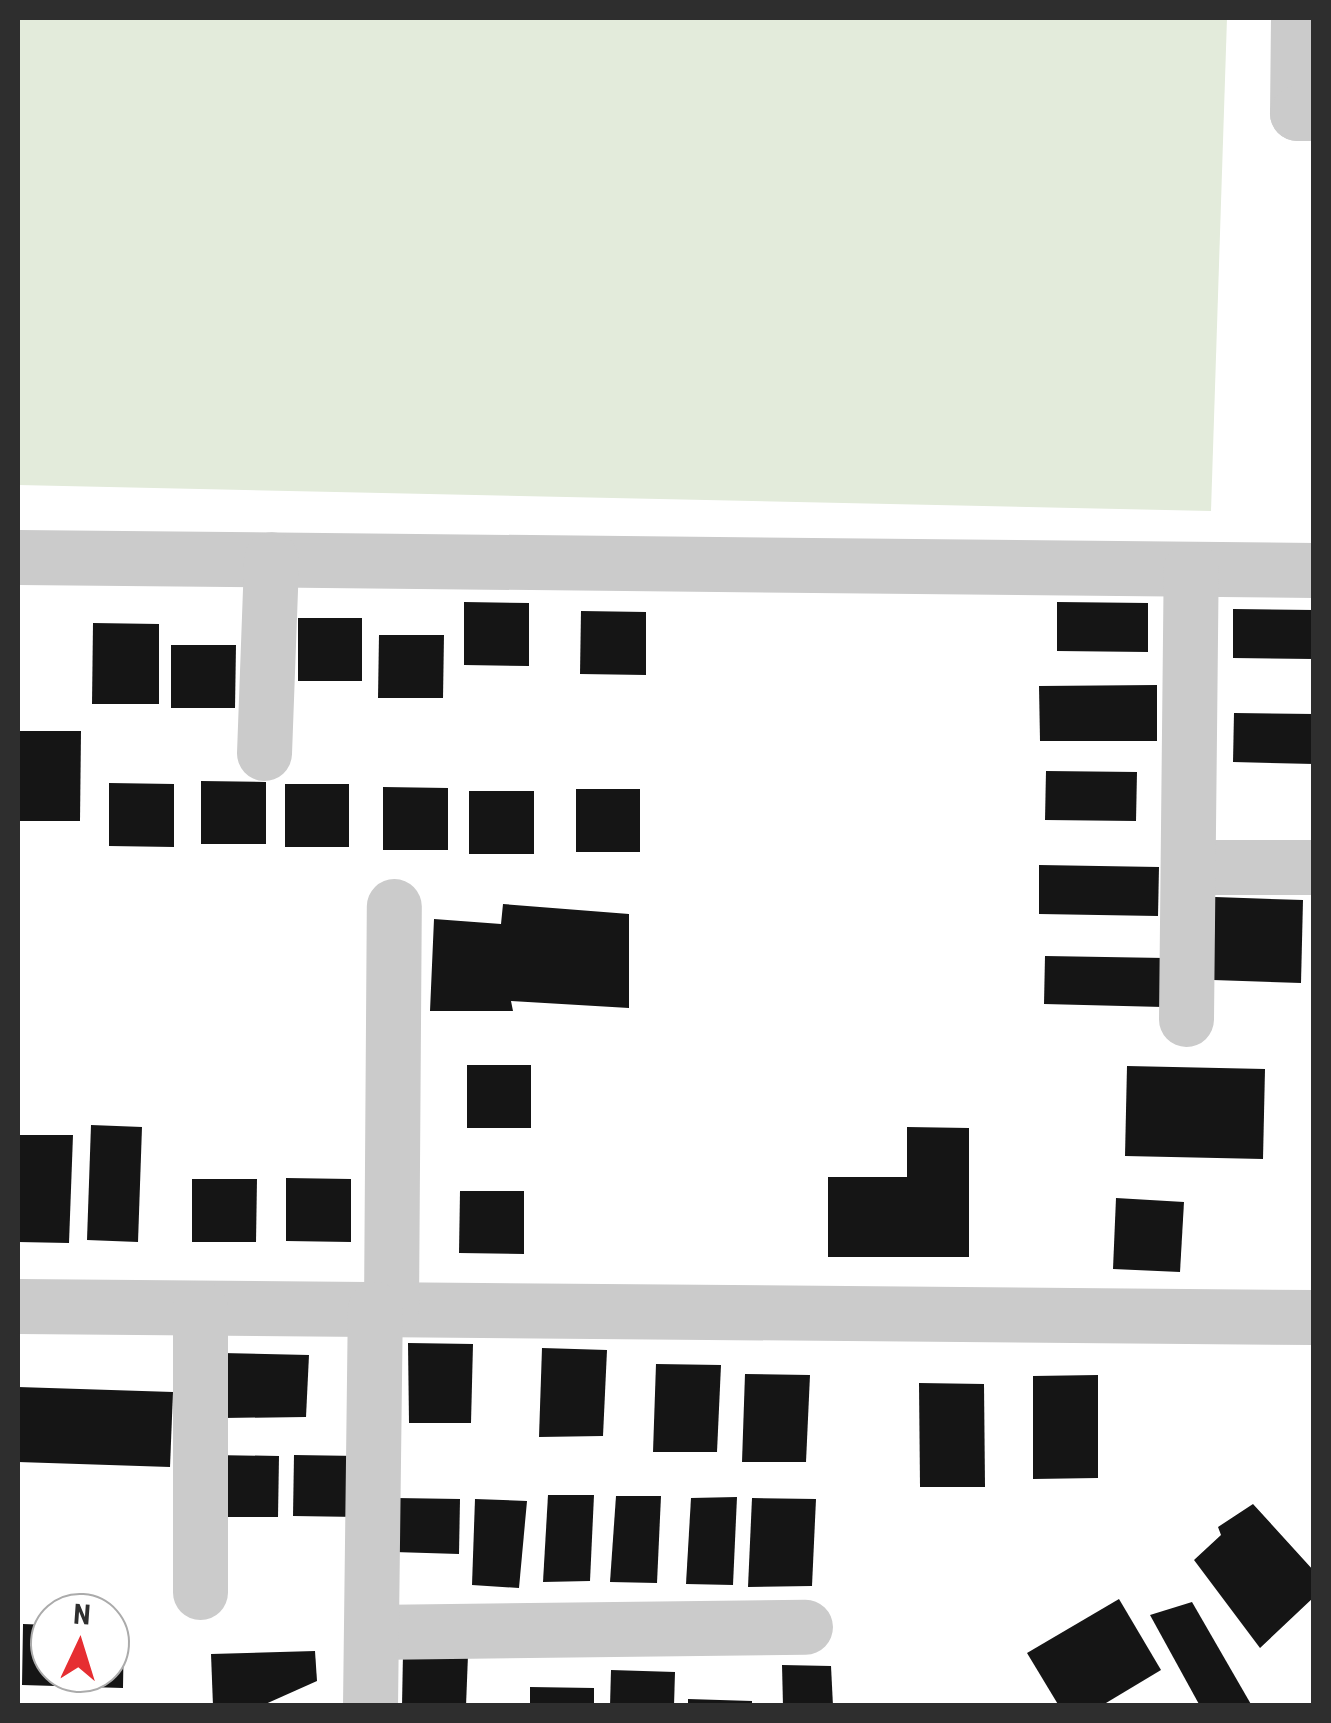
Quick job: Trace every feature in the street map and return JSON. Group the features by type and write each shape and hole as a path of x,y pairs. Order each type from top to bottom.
{"street":[{"path":"1298,18 1297,113 1314,113"},
{"path":"18,557 1314,570"},
{"path":"264,754 271,559"},
{"path":"1186,1018 1190,569"},
{"path":"1188,867 1314,868"},
{"path":"370,1706 394,906"},
{"path":"18,1306 1314,1317"},
{"path":"200,1308 200,1592"},
{"path":"371,1632 806,1627"}],"green space":[{"path":"18,18 1227,18 1211,511 18,485"}],"building":[{"path":"464,602 529,603 529,666 464,665"},
{"path":"1057,602 1148,603 1148,652 1057,651"},
{"path":"1233,609 1314,610 1314,659 1233,658"},
{"path":"581,611 646,612 646,675 580,674"},
{"path":"298,618 362,618 362,681 298,681"},
{"path":"93,623 159,624 159,704 92,704"},
{"path":"379,635 444,635 443,698 378,698"},
{"path":"171,645 236,645 235,708 171,708"},
{"path":"1157,685 1157,741 1040,741 1039,686"},
{"path":"1234,713 1314,714 1314,764 1233,762"},
{"path":"18,731 81,731 80,821 18,821"},
{"path":"1046,771 1137,772 1136,821 1045,820"},
{"path":"201,781 266,782 266,844 201,844"},
{"path":"109,783 174,784 174,847 109,846"},
{"path":"285,784 349,784 349,847 285,847"},
{"path":"383,787 448,788 448,850 383,850"},
{"path":"576,789 640,789 640,852 576,852"},
{"path":"469,791 534,791 534,854 469,854"},
{"path":"1039,865 1159,867 1158,916 1039,914"},
{"path":"1215,897 1303,900 1301,983 1213,980"},
{"path":"503,904 629,914 629,1008 511,1001 513,1011 430,1011 434,919 501,924"},
{"path":"1045,956 1165,958 1163,1007 1044,1004"},
{"path":"467,1065 531,1065 531,1128 467,1128"},
{"path":"1127,1066 1265,1069 1263,1159 1125,1156"},
{"path":"91,1125 142,1127 138,1242 87,1240"},
{"path":"907,1127 969,1128 969,1257 828,1257 828,1177 907,1177"},
{"path":"18,1135 73,1135 69,1243 18,1242"},
{"path":"286,1178 351,1179 351,1242 286,1241"},
{"path":"192,1179 257,1179 256,1242 192,1242"},
{"path":"460,1191 524,1191 524,1254 459,1253"},
{"path":"1116,1198 1184,1202 1180,1272 1113,1269"},
{"path":"408,1343 473,1344 471,1423 409,1423"},
{"path":"542,1348 607,1350 603,1436 539,1437"},
{"path":"222,1353 309,1355 306,1417 223,1418"},
{"path":"656,1364 721,1365 717,1452 653,1452"},
{"path":"745,1374 810,1375 806,1462 742,1462"},
{"path":"1098,1375 1098,1478 1033,1479 1033,1376"},
{"path":"919,1383 984,1384 985,1487 920,1487"},
{"path":"18,1387 173,1392 170,1467 18,1462"},
{"path":"213,1455 279,1456 278,1517 213,1517"},
{"path":"294,1455 359,1456 359,1517 293,1516"},
{"path":"548,1495 594,1495 590,1581 543,1582"},
{"path":"616,1496 661,1496 657,1583 610,1582"},
{"path":"737,1497 733,1585 686,1584 691,1498"},
{"path":"396,1498 460,1499 459,1554 394,1552"},
{"path":"752,1498 816,1499 812,1586 748,1587"},
{"path":"475,1499 527,1501 519,1588 472,1585"},
{"path":"1253,1504 1314,1571 1314,1597 1260,1648 1194,1560 1221,1535 1218,1527"},
{"path":"1119,1599 1161,1670 1101,1706 1059,1706 1027,1653"},
{"path":"1192,1602 1252,1706 1200,1706 1150,1615"},
{"path":"23,1624 30,1624 30,1685 22,1685"},
{"path":"315,1651 317,1681 261,1706 213,1706 211,1654"},
{"path":"403,1653 468,1655 466,1706 402,1706"},
{"path":"782,1665 831,1666 833,1706 783,1706"},
{"path":"611,1670 675,1672 674,1706 610,1706"},
{"path":"530,1687 594,1688 594,1706 530,1706"},
{"path":"688,1699 752,1701 752,1706 688,1706"}]}
